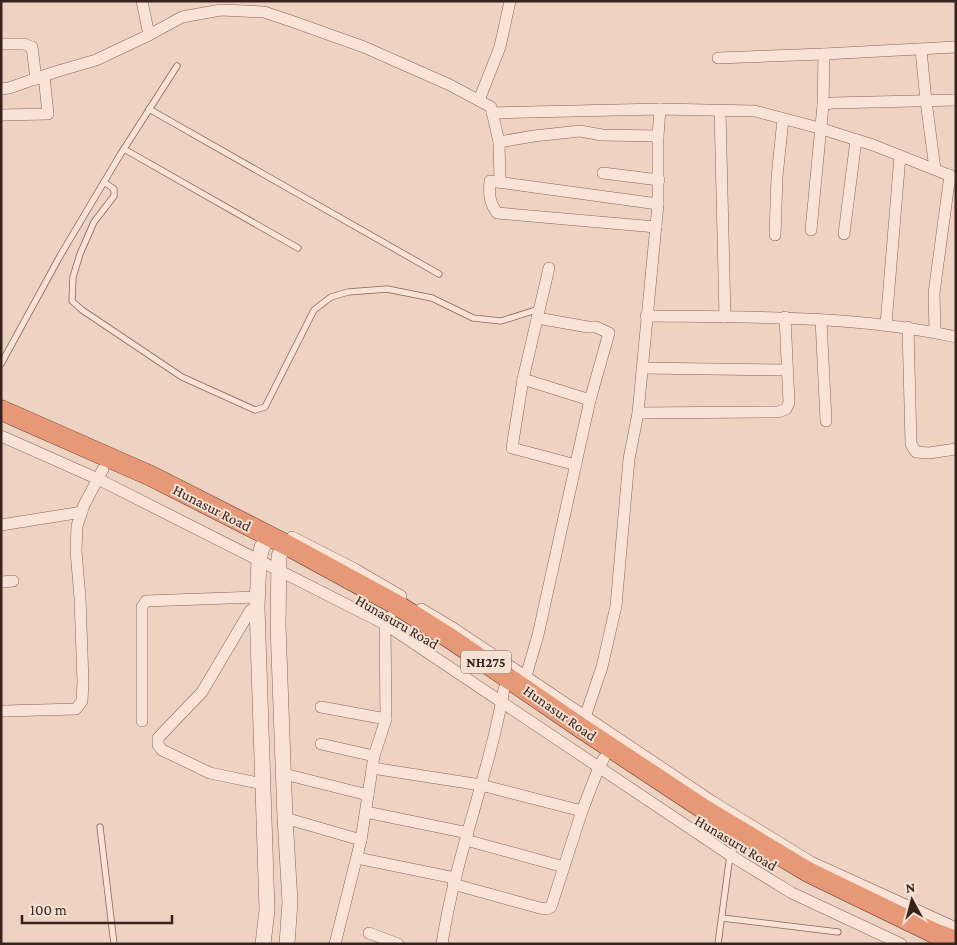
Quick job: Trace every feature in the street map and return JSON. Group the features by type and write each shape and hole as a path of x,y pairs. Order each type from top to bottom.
{"highway":[{"name":"Hunasur Road","path":"1,410 151,476 272,553 397,605 514,691 583,723 705,810 808,872 934,933 956,941"},
{"name":"Hunasuru Road","path":"1,422 100,474 272,553 388,620 444,649 514,691 602,762 734,850 929,944"}],"street":[{"path":"142,1 150,35"},
{"path":"479,100 500,47 510,1"},
{"path":"1,89 96,60 150,35 182,17 221,10 264,12 364,47 450,85 491,107 499,142 500,182"},
{"path":"1,44 24,44 32,47 48,114 1,115"},
{"path":"718,58 956,47"},
{"path":"921,50 935,169"},
{"path":"811,230 823,105 824,54"},
{"path":"823,105 842,102 956,100"},
{"path":"492,113 660,109 755,111 820,128 953,177 934,292 935,332"},
{"path":"660,109 656,227 638,413 629,459 616,606 602,667 583,723 811,862 956,928"},
{"path":"720,110 725,317"},
{"path":"776,235 777,177 784,119"},
{"path":"499,142 534,136 580,132 602,135 658,136"},
{"path":"844,234 856,140"},
{"path":"886,324 900,156"},
{"path":"603,173 659,180"},
{"path":"656,227 497,213 491,205 489,197 490,181 658,204"},
{"path":"549,268 523,379 512,448 576,465"},
{"path":"442,944 447,909 481,785 514,691 538,635 590,400 609,333 596,326 588,328 538,314"},
{"path":"646,316 785,318 886,324 956,337"},
{"path":"638,413 778,412 786,409 789,403 785,318"},
{"path":"821,320 826,421"},
{"path":"908,327 911,444 916,452 929,453 956,449"},
{"path":"642,368 787,370"},
{"path":"523,379 590,400"},
{"path":"1,399 173,477 353,568 453,628 514,691"},
{"path":"1,436 100,474 77,526 76,551 80,598 82,701 76,709 4,711"},
{"path":"1,525 82,512"},
{"path":"263,944 267,910 258,602 272,553"},
{"path":"272,553 278,625 290,902 287,944"},
{"path":"142,721 142,607 146,601 150,599 258,602"},
{"path":"258,602 250,611 202,692 158,738 158,745 162,750 210,773 263,784"},
{"path":"335,944 361,840 374,756 386,719 388,620"},
{"path":"321,706 386,719"},
{"path":"321,744 374,756"},
{"path":"357,858 454,881 547,909 551,907 582,811 602,762"},
{"path":"372,768 481,785 582,811"},
{"path":"284,774 368,795"},
{"path":"366,812 467,837 564,867"},
{"path":"285,818 361,840"},
{"path":"734,850 792,893 901,944"},
{"path":"369,933 398,944"}],"lane":[{"path":"1,364 60,256 124,149 177,66"},
{"path":"149,109 439,274"},
{"path":"124,149 298,248"},
{"path":"104,182 114,189 114,196 94,222 80,254 73,277 72,301 82,310 182,378 255,410 265,408 314,310 330,297 348,292 387,289 432,298 473,318 501,321 538,314"},
{"path":"1,348 8,351"},
{"path":"100,827 114,944"},
{"path":"718,944 734,850"},
{"path":"722,918 838,932"}]}
